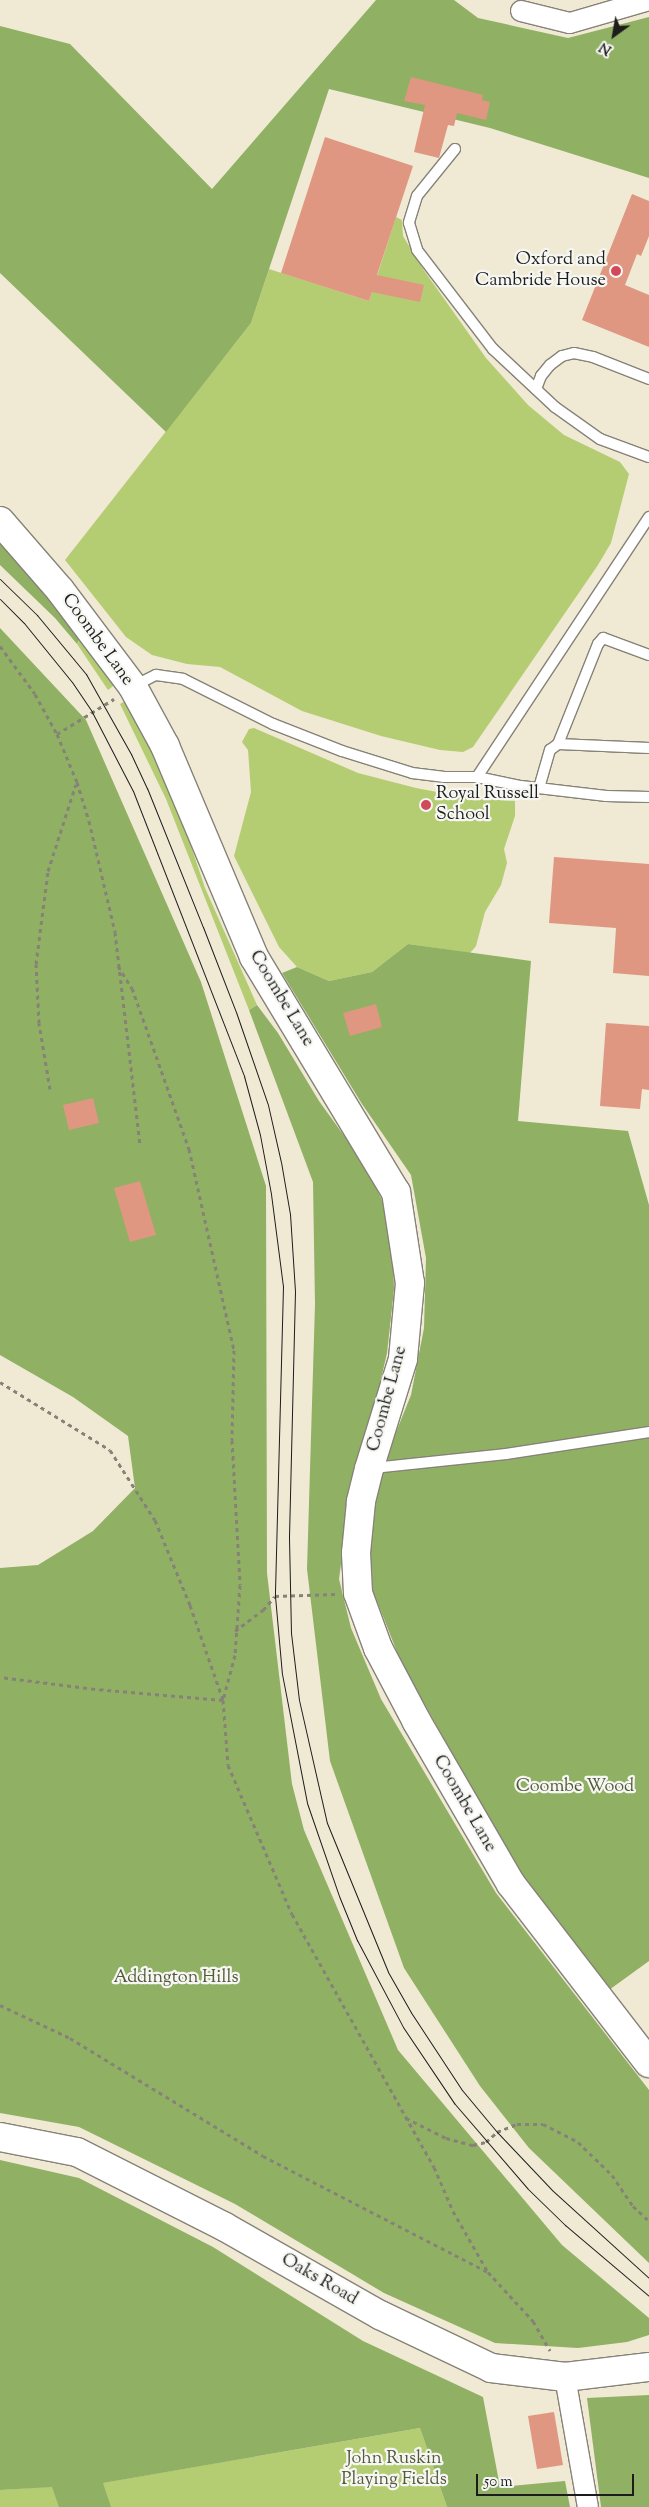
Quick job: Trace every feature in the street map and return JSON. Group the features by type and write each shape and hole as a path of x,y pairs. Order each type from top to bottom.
{"main road":[{"name":"Coombe Lane","path":"0,521 60,590 133,687 165,746 254,957 396,1192 410,1282 403,1358 369,1469 359,1513 356,1553 358,1594 378,1648 417,1722 511,1884 649,2063"},
{"name":"Oaks Road","path":"0,2137 77,2152 225,2227 380,2315 491,2368 565,2377 649,2366"}],"street":[{"path":"522,11 570,23 649,0"},
{"path":"565,2377 588,2507"}],"lane":[{"path":"455,149 417,196 409,222 417,250 493,349 555,406 600,439 649,457"},
{"path":"536,389 541,376 550,364 562,356 574,353 593,357 649,379"},
{"path":"477,778 649,517"},
{"path":"539,788 550,750 558,744 598,644 603,638 649,655"},
{"path":"133,687 156,675 183,679 273,724 377,763 412,773 443,777 477,778 606,796 649,797"},
{"path":"558,744 649,748"},
{"path":"369,1469 506,1454 649,1432"}],"path":[{"path":"0,646 35,694 57,734 77,782 101,865 115,932 140,1146"},
{"path":"57,734 133,687"},
{"path":"50,1090 39,1024 36,964 48,871 77,782"},
{"path":"118,966 132,988 189,1149 234,1350 232,1440 240,1585 235,1631 235,1654 223,1700"},
{"path":"0,1382 110,1450 155,1520 190,1605 223,1700 228,1765 292,1914 434,2167 453,2211 488,2272 533,2321 565,2377"},
{"path":"235,1631 263,1610 275,1596 358,1594"},
{"path":"0,1677 95,1689 223,1700"},
{"path":"0,2005 70,2038 263,2156 488,2272"},
{"path":"405,2117 446,2138 473,2145 486,2142 497,2132 517,2124 543,2124 578,2142 612,2174 634,2206 649,2221"}],"green space":[{"path":"376,0 454,0 478,18 568,38 649,17 649,178 490,128 329,89 251,323 166,432 0,273 0,26 70,44 212,189"},
{"path":"396,217 402,220 403,236 423,269 486,358 528,405 564,435 620,462 629,474 611,543 598,565 473,747 463,752 440,750 381,736 302,711 220,667 187,664 152,655 126,637 65,560 251,323 269,269 369,301"},
{"path":"0,540 81,634 77,644 55,618 0,565"},
{"name":"Addington Hills","path":"0,628 86,720 201,982 266,1186 267,1573 292,1784 304,1830 398,2050 562,2245 649,2318 649,2335 627,2342 578,2348 495,2343 384,2293 235,2204 79,2127 0,2113 0,1568 38,1565 93,1531 135,1488 128,1436 73,1397 0,1355"},
{"path":"81,634 117,683 108,690 77,644"},
{"path":"125,701 150,743 177,804 205,888 257,1005 249,1010 166,799 120,704"},
{"path":"254,728 358,773 416,788 469,798 515,801 515,816 504,849 507,863 501,885 485,912 476,946 470,953 408,944 372,972 329,981 297,967 279,947 234,856 251,792 248,750 242,742 249,729"},
{"name":"Coombe Wood","path":"408,944 531,961 518,1121 628,1131 649,1205 649,1961 609,1990 526,1885 401,1662 373,1591 369,1522 386,1457 411,1395 424,1328 426,1258 411,1175 362,1104 282,973 297,967 329,981 372,972"},
{"path":"257,1005 278,1033 319,1101 363,1162 385,1206 393,1247 394,1290 387,1353 344,1541 339,1579 351,1628 381,1699 496,1893 649,2090 649,2263 529,2148 480,2086 404,1968 330,1761 307,1569 315,1304 313,1182 249,1010"},
{"path":"0,2160 79,2178 213,2247 363,2341 483,2397 500,2487 565,2481 570,2507 447,2507 420,2428 103,2483 111,2507 59,2507 52,2487 0,2490"},
{"path":"649,2395 649,2507 601,2507 587,2398"},
{"name":"John Ruskin Playing Fields","path":"420,2428 447,2507 0,2507 0,2490 102,2483"}],"building":[{"path":"411,77 483,95 482,100 490,102 486,120 457,113 454,126 448,125 439,158 414,152 425,105 404,101"},
{"path":"325,137 413,166 377,275 424,285 420,302 372,292 369,301 281,273"},
{"name":"Oxford and Cambride House","path":"632,194 649,201 649,236 641,256 637,254 625,285 649,295 649,347 582,320"},
{"path":"554,857 649,864 649,976 613,973 616,928 549,923"},
{"path":"376,1004 382,1027 350,1036 343,1013"},
{"path":"606,1023 649,1026 649,1090 642,1089 640,1109 600,1106"},
{"path":"93,1098 99,1123 69,1130 63,1105"},
{"path":"140,1181 156,1235 130,1242 114,1188"},
{"path":"554,2412 563,2465 537,2469 528,2416"}],"tram line":[{"path":"0,579 37,615 86,674 131,754 147,788 203,927 236,1012 268,1105 290,1214 295,1291 289,1538 291,1633 299,1700 327,1823 388,1972 412,2014 462,2090 497,2132 553,2191 649,2278"},
{"path":"0,599 24,623 72,682 92,712 133,791 244,1076 260,1135 271,1194 283,1286 275,1596 282,1674 307,1803 339,1896 357,1940 403,2027 454,2103 528,2189 565,2225 649,2296"}],"place":[{"name":"Oxford and Cambride House","path":"616,271"},
{"name":"Royal Russell School","path":"426,805"}]}
